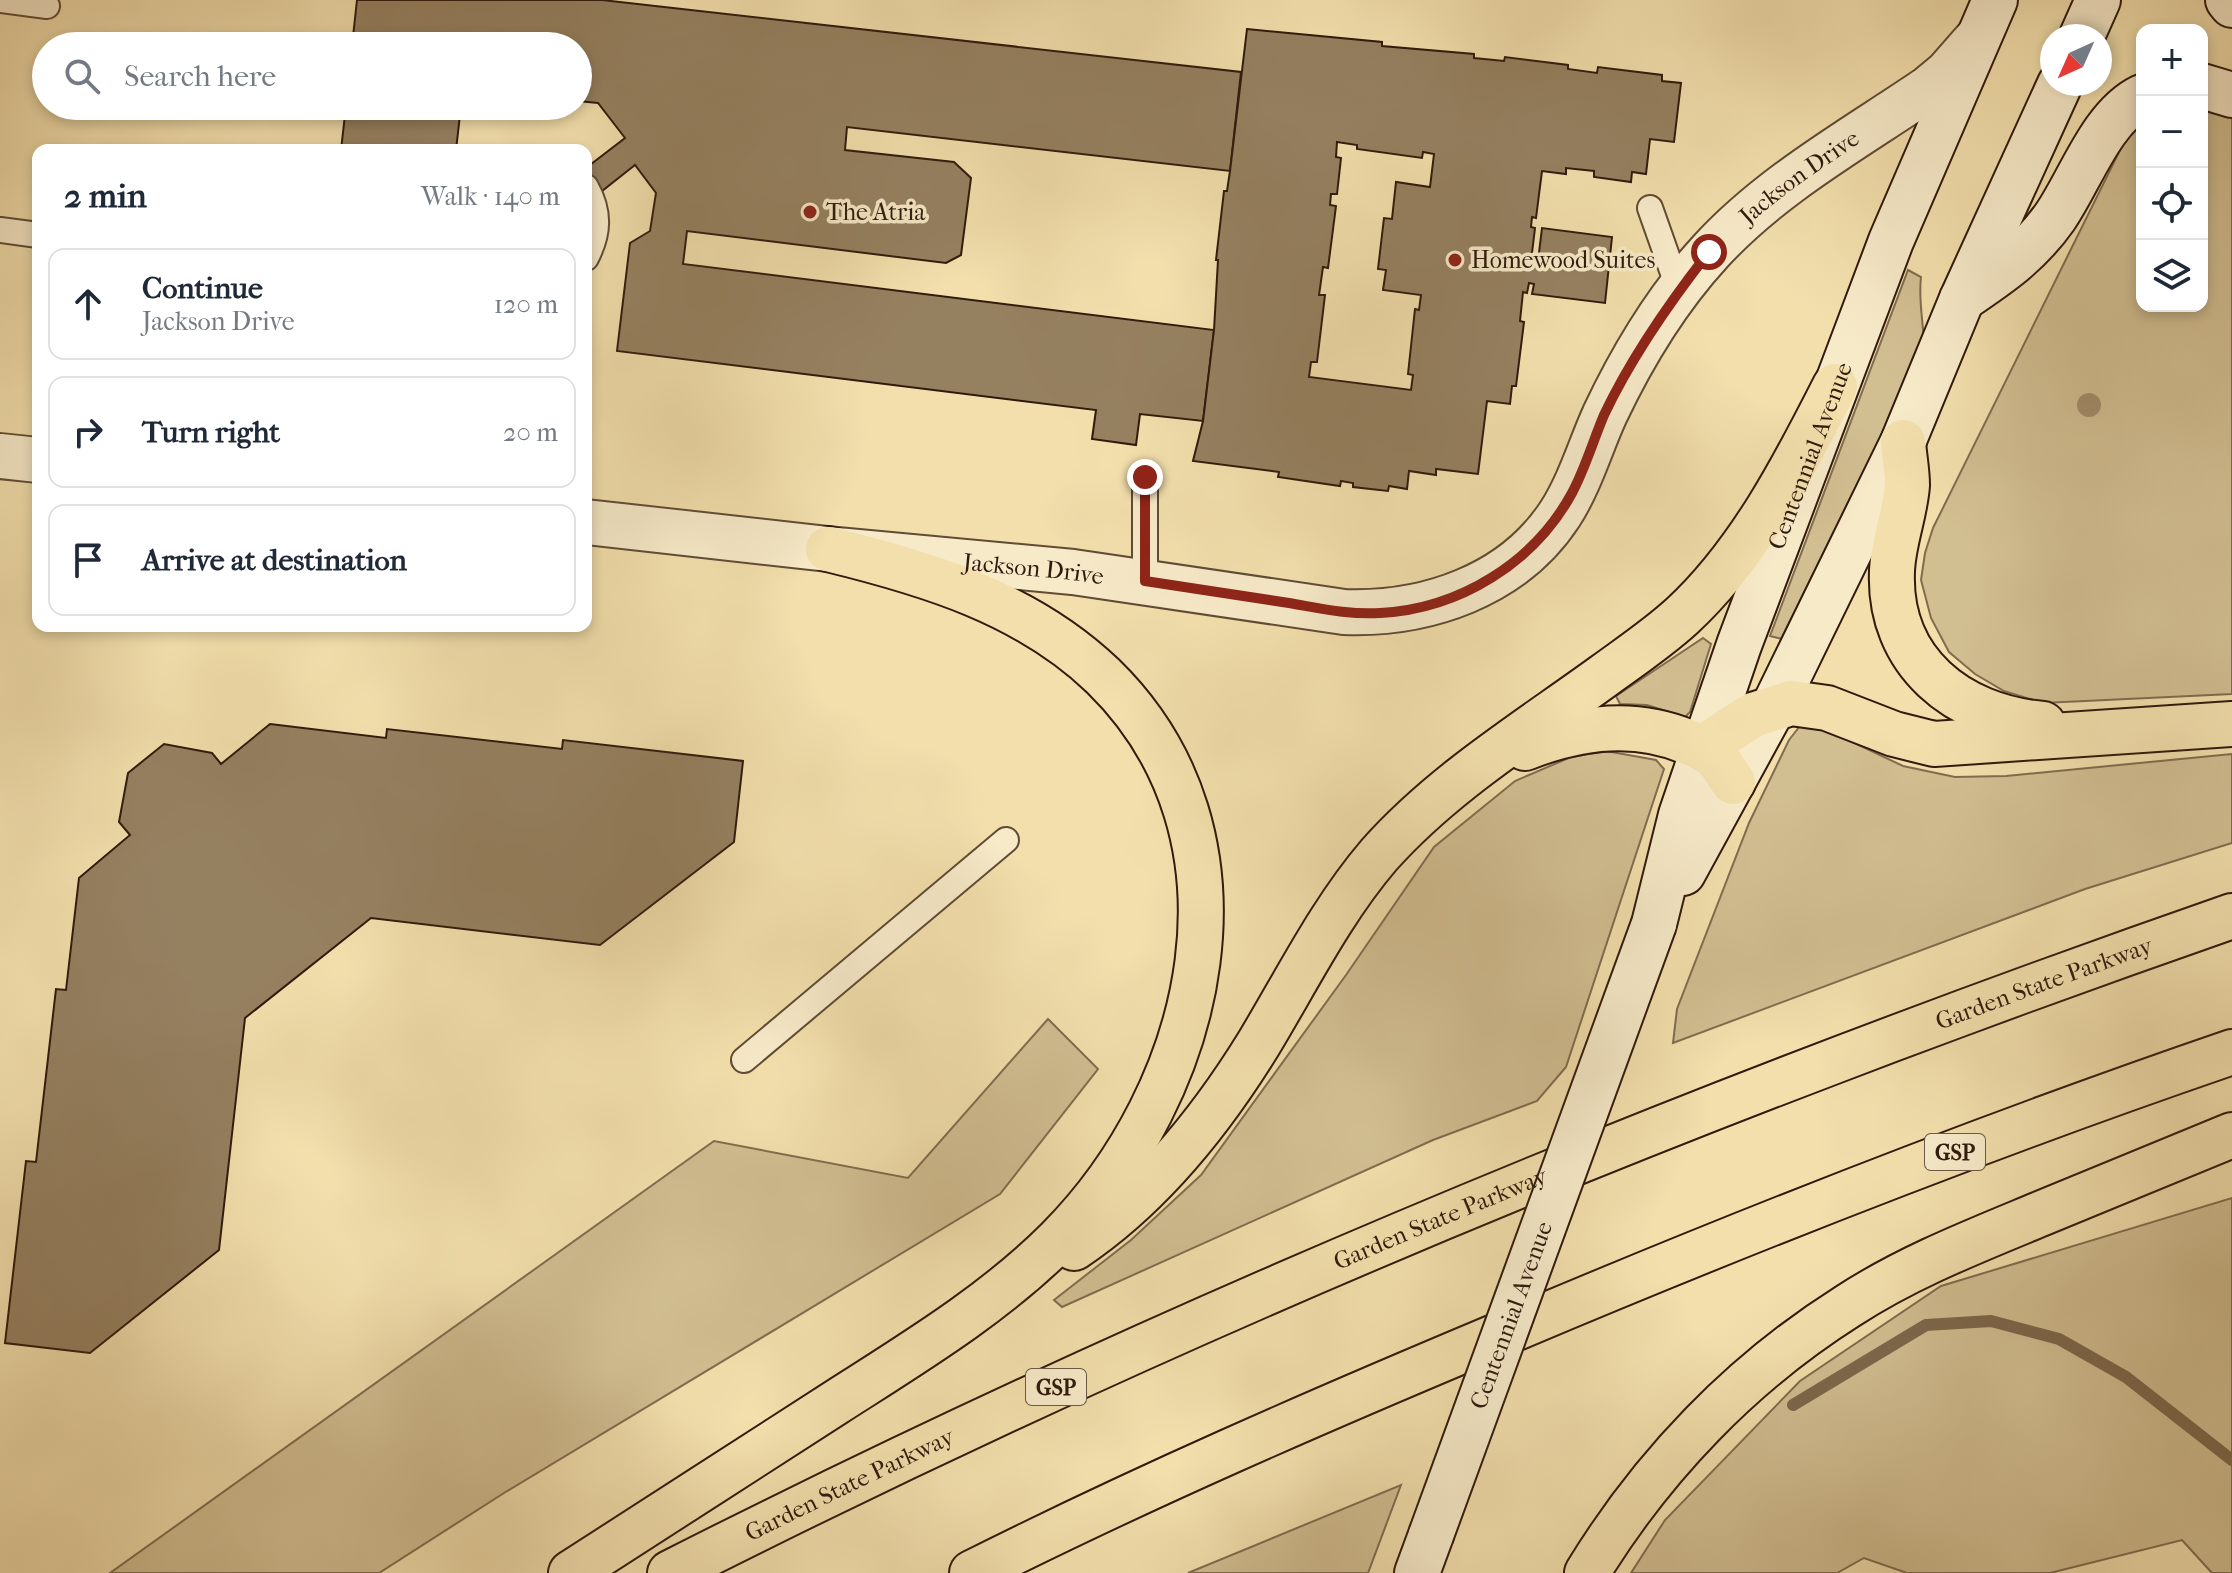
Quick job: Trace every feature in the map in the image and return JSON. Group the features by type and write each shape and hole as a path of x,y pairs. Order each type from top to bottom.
{"highway":[{"path":"571,1573 1079,1245 1110,1221 1163,1171 1236,1079 1355,886 1401,832 1455,783 1664,632 1703,594 1770,505 1835,386"},
{"path":"1903,442 1907,486 1896,533 1893,600 1898,625 1908,647 1924,668 1940,685 1960,699 2005,719 2059,726 2158,730"},
{"path":"828,549 948,582 1018,615 1072,651 1123,697 1164,757 1179,786 1197,851 1202,917 1199,954 1185,1025 1155,1100 1117,1166 1061,1237 992,1297 941,1335"},
{"path":"1702,748 1735,724 1791,703 1809,704 1838,712 1894,734 1934,744 2232,724"},
{"path":"1455,783 1519,750 1575,732 1633,728 1657,731 1702,748 1714,756 1733,782"},
{"name":"Garden State Parkway","path":"670,1573 1026,1401 1448,1213 1803,1071 2232,916"},
{"name":"GSP","path":"972,1573 1327,1409 1681,1258 1985,1140 2232,1052"},
{"path":"1587,1573 1618,1525 1674,1454 1743,1386 1811,1330 1864,1297 1941,1256 2232,1135"}],"main road":[{"path":"2087,24 2098,0"},
{"path":"2228,0 2232,5"},
{"name":"Jackson Drive","path":"592,523 1145,581 1344,612 1379,613 1440,602 1496,576 1541,538 1560,515 1625,373 1679,290 1709,252 1759,205 1947,73 1987,11"},
{"name":"Centennial Avenue","path":"1424,1554 1654,924 1681,815 1702,748 1835,386 1987,11"},
{"path":"2208,88 2232,95"},
{"name":"Centennial Avenue","path":"1654,924 1773,708 1903,442 1962,299 2055,96"},
{"path":"1962,299 2016,263 2055,217 2082,168 2120,113 2136,101"},
{"path":"0,456 32,459"}],"lane":[{"path":"0,0 47,6"},
{"path":"592,199 598,220 592,245"},
{"path":"1650,208 1679,290"},
{"path":"0,230 32,234"},
{"path":"1145,477 1145,581"},
{"path":"744,1060 1006,840"}],"shaded area":[{"path":"2208,109 2232,118 2232,694 2043,703 2004,691 1975,674 1949,652 1931,618 1921,580 1933,528 2126,138 2136,128 2136,312 2208,312"},
{"path":"1908,270 1921,277 1924,348 1782,639 1770,636"},
{"path":"1703,638 1711,644 1690,712 1685,717 1647,705 1620,704 1616,696"},
{"path":"1808,721 1903,766 1955,777 2006,776 2232,754 2232,843 2085,889 1673,1043 1677,1009 1749,823 1789,740"},
{"path":"1606,751 1656,760 1664,769 1566,1067 1537,1101 1433,1140 1062,1307 1054,1300 1131,1240 1201,1175 1434,847 1515,781 1571,757"},
{"path":"1048,1019 1098,1069 1000,1194 504,1493 379,1573 110,1573 714,1141 908,1178"},
{"path":"2232,1198 2232,1573 2212,1573 2182,1540 2050,1573 1907,1573 1864,1558 1837,1573 1631,1573 1665,1520 1800,1381 1941,1286"},
{"path":"1401,1485 1368,1573 1188,1573"}],"building":[{"name":"The Atria","path":"357,0 602,0 1241,72 1230,171 847,127 845,150 954,162 971,178 961,255 946,263 687,231 683,264 1214,330 1203,421 1140,414 1136,445 1092,439 1096,410 617,351 630,243 650,231 656,193 635,165 602,191 592,178 592,163 625,138 598,103 592,102 592,32 354,32"},
{"name":"Homewood Suites","path":"1247,29 1382,42 1382,46 1474,54 1474,58 1504,61 1505,57 1568,65 1568,69 1597,73 1598,67 1662,75 1662,81 1681,83 1674,142 1650,139 1646,174 1632,172 1631,182 1594,177 1594,171 1566,168 1566,174 1542,171 1536,218 1532,217 1531,227 1535,228 1531,261 1538,261 1542,228 1612,237 1605,303 1532,294 1534,284 1529,283 1527,293 1523,292 1520,321 1524,322 1516,386 1512,386 1510,404 1487,401 1478,474 1436,469 1436,475 1409,471 1407,489 1389,486 1388,491 1353,487 1353,483 1341,481 1340,486 1278,477 1279,472 1193,461 1203,421 1214,330 1216,260","holes":["1337,142 1357,145 1357,149 1422,158 1423,152 1434,154 1430,187 1396,182 1392,219 1384,218 1378,269 1386,270 1383,290 1421,295 1419,310 1415,309 1408,374 1413,375 1411,390 1309,377 1311,362 1317,362 1325,295 1319,295 1323,267 1328,268 1336,206 1330,205 1331,194 1337,194 1341,158 1336,157"]},
{"path":"344,120 459,120 457,144 342,144"},
{"path":"270,724 386,738 387,729 562,749 563,740 743,761 734,842 600,945 371,918 245,1018 219,1250 90,1353 5,1343 26,1161 36,1162 56,989 66,990 79,878 130,835 119,822 128,773 164,744 212,753 221,764"}],"waterway":[{"path":"1793,1405 1926,1325 1991,1321 2059,1339 2126,1377 2232,1460"}],"place":[{"name":"The Atria","path":"810,212"},
{"name":"Homewood Suites","path":"1455,260"}],"route":[{"path":"1145,477 1145,581 1344,612 1409,610 1440,602 1496,576 1541,538 1560,515 1625,373 1679,290 1709,252"}]}
